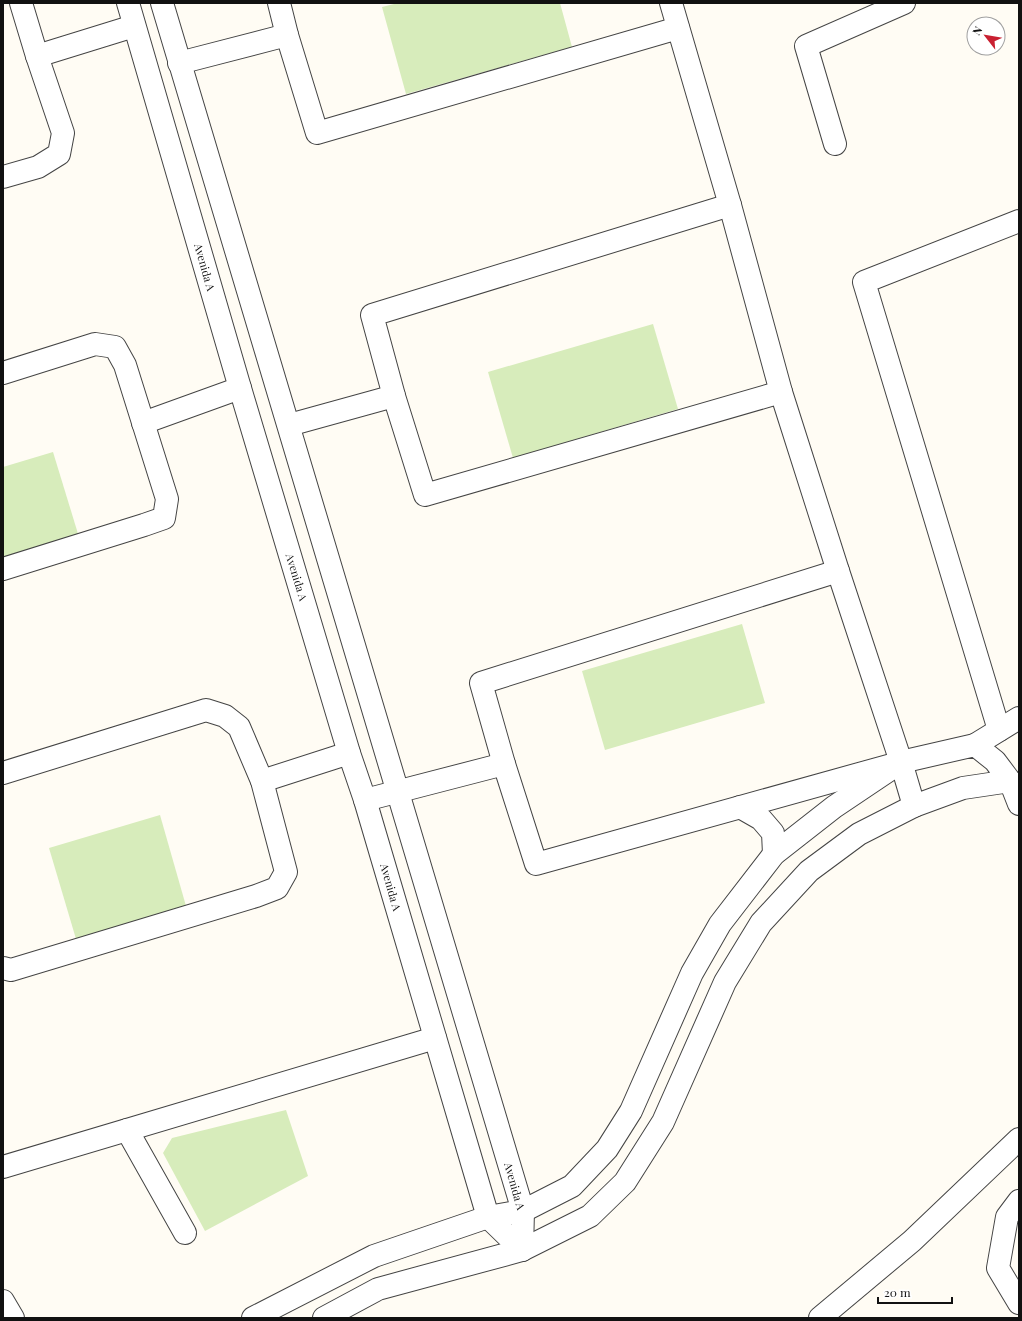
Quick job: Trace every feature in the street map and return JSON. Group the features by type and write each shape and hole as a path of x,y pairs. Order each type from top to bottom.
{"street":[{"path":"3,177 38,167 59,154 63,133 21,3"},
{"name":"Avenida A","path":"128,3 240,388 349,753 365,800 488,1217 522,1250"},
{"name":"Avenida A","path":"162,3 523,1212 522,1250"},
{"path":"279,3 287,35 317,133 678,28"},
{"path":"671,3 730,205 781,392 914,806"},
{"path":"835,144 806,46 904,3"},
{"path":"179,63 287,35"},
{"path":"37,56 137,36 172,37"},
{"path":"730,205 372,315 394,396 425,495 781,392"},
{"path":"999,730 864,282 1019,221"},
{"path":"3,373 95,344 115,347 125,365 167,500 164,518 3,569"},
{"path":"143,423 240,388"},
{"path":"288,425 394,396"},
{"path":"838,572 481,683 504,764 536,864 901,762 975,745 1019,718"},
{"path":"3,773 206,710 225,716 239,727 262,781 286,872 277,888 249,898 10,970 3,968"},
{"path":"975,745 995,761 1010,781 1019,804"},
{"path":"262,781 349,753"},
{"path":"253,1318 374,1256 488,1217 523,1212 572,1186 607,1148 631,1111 692,973 720,924 774,854 834,807 901,762"},
{"path":"365,800 504,764"},
{"path":"324,1318 378,1289 522,1250 590,1216 625,1182 663,1122 726,982 761,923 809,871 859,834 914,806 963,788 1010,781"},
{"path":"740,807 761,819 773,833 774,854"},
{"path":"3,1167 435,1038"},
{"path":"127,1130 185,1233"},
{"path":"820,1318 912,1242 1019,1138"},
{"path":"1019,1201 1007,1217 998,1268 1019,1304"},
{"path":"3,1301 13,1318"}],"green space":[{"path":"398,3 560,3 572,47 406,94 382,7"},
{"path":"653,324 678,409 513,458 488,372"},
{"path":"53,452 79,537 3,560 3,467"},
{"path":"742,624 765,703 605,750 582,671"},
{"path":"160,815 186,906 76,939 49,848"},
{"path":"286,1110 308,1176 205,1231 163,1153 172,1138"}]}
